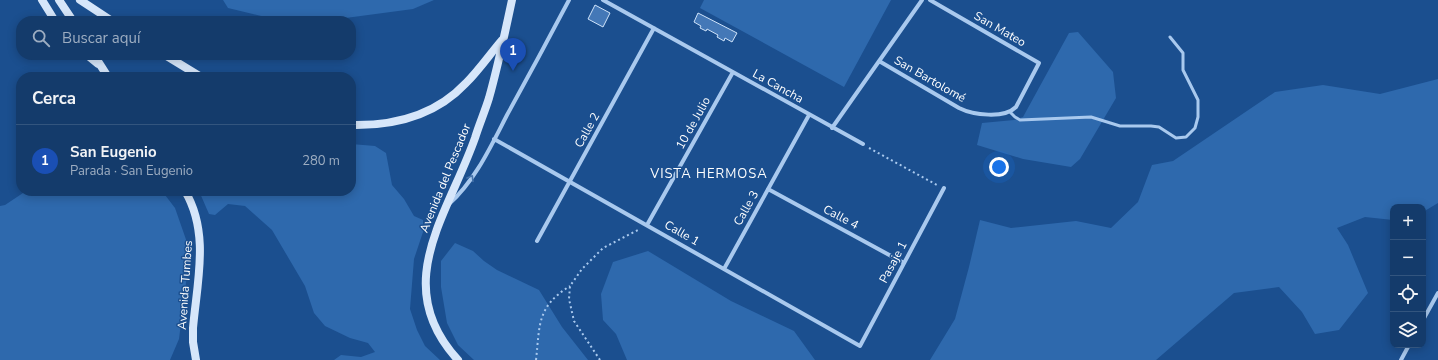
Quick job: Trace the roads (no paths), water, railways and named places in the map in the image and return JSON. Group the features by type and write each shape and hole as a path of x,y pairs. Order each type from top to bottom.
{"main road":[{"path":"42,0 52,16"},
{"path":"59,0 70,16"},
{"path":"80,0 104,16"},
{"name":"Avenida del Pescador","path":"458,360 441,338 431,319 426,298 425,284 428,255 437,228 468,155 488,99 512,0"},
{"path":"356,125 390,123 411,118 444,102 466,84 504,38"},
{"path":"93,60 102,67"},
{"path":"97,60 105,72"},
{"path":"173,60 194,72"},
{"name":"Avenida Tumbes","path":"188,196 194,208 200,239 193,328 193,342 196,360"}],"street":[{"path":"446,207 460,194 469,182 494,139 569,0"},
{"name":"La Cancha","path":"603,0 863,144"},
{"path":"832,128 922,0"},
{"name":"San Mateo","path":"930,0 1039,63 1019,103 1010,112"},
{"name":"Calle 2","path":"537,241 654,28"},
{"name":"San Bartolomé","path":"879,61 973,114 1010,112"},
{"name":"10 de Julio","path":"647,225 733,72"},
{"name":"Calle 3","path":"724,269 809,115"},
{"name":"Calle 1","path":"494,139 860,346"},
{"name":"Pasaje 1","path":"860,346 944,188"},
{"name":"Calle 4","path":"768,189 904,263"},
{"path":"1426,315 1438,293"},
{"path":"1401,360 1407,348"}],"lane":[{"path":"1010,112 1014,117 1020,120 1091,117 1120,126 1151,126 1159,128 1176,138 1186,137 1195,128 1198,117 1198,100 1183,70 1183,53 1170,37"}],"place":[{"name":"San Eugenio","path":"513,71"}],"district":[{"name":"VISTA HERMOSA","path":"709,173"}]}
